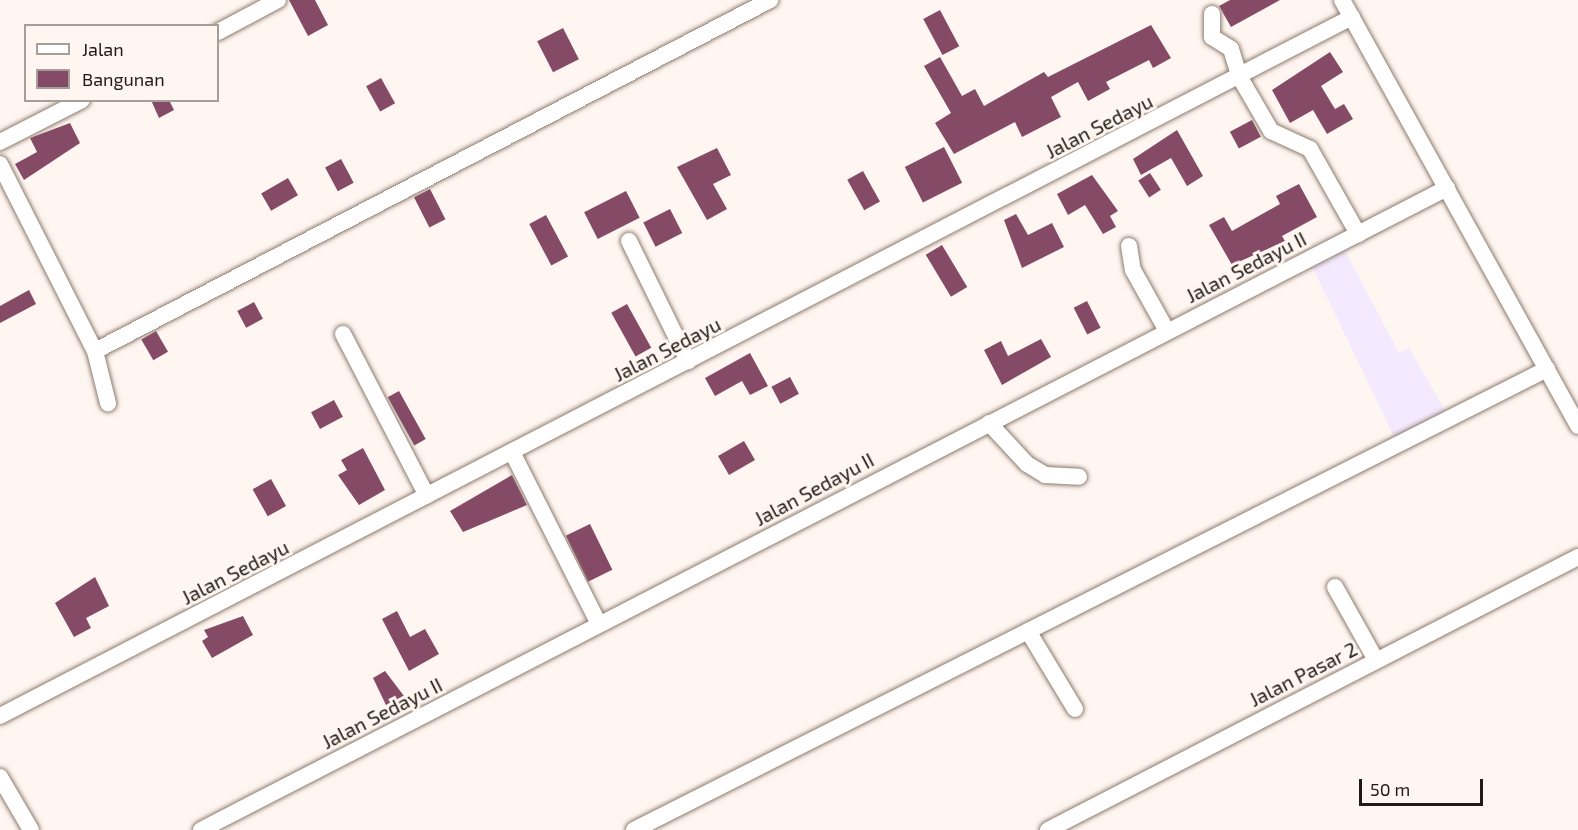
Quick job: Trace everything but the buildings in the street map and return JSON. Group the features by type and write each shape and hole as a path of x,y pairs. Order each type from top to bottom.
{"street":[{"path":"219,31 278,0"},
{"path":"95,351 770,0"},
{"path":"1342,0 1578,426"},
{"path":"1212,14 1212,37 1231,49 1239,76 1273,134 1310,149 1358,234"},
{"name":"Jalan Sedayu","path":"0,716 1352,17"},
{"path":"0,142 78,102"},
{"path":"0,164 95,351 108,403"},
{"name":"Jalan Sedayu II","path":"201,830 1447,188"},
{"path":"628,241 688,362"},
{"path":"1129,246 1133,270 1167,331"},
{"path":"343,333 427,496"},
{"path":"634,830 665,823 1028,632 1547,369"},
{"path":"989,423 1045,475 1079,477"},
{"path":"512,452 599,624"},
{"name":"Jalan Pasar 2","path":"1048,830 1578,557"},
{"path":"1335,587 1376,660"},
{"path":"1028,632 1076,709"},
{"path":"0,777 31,830"}],"shaded area":[{"path":"1343,247 1399,353 1409,348 1452,422 1400,449 1311,264"}]}
